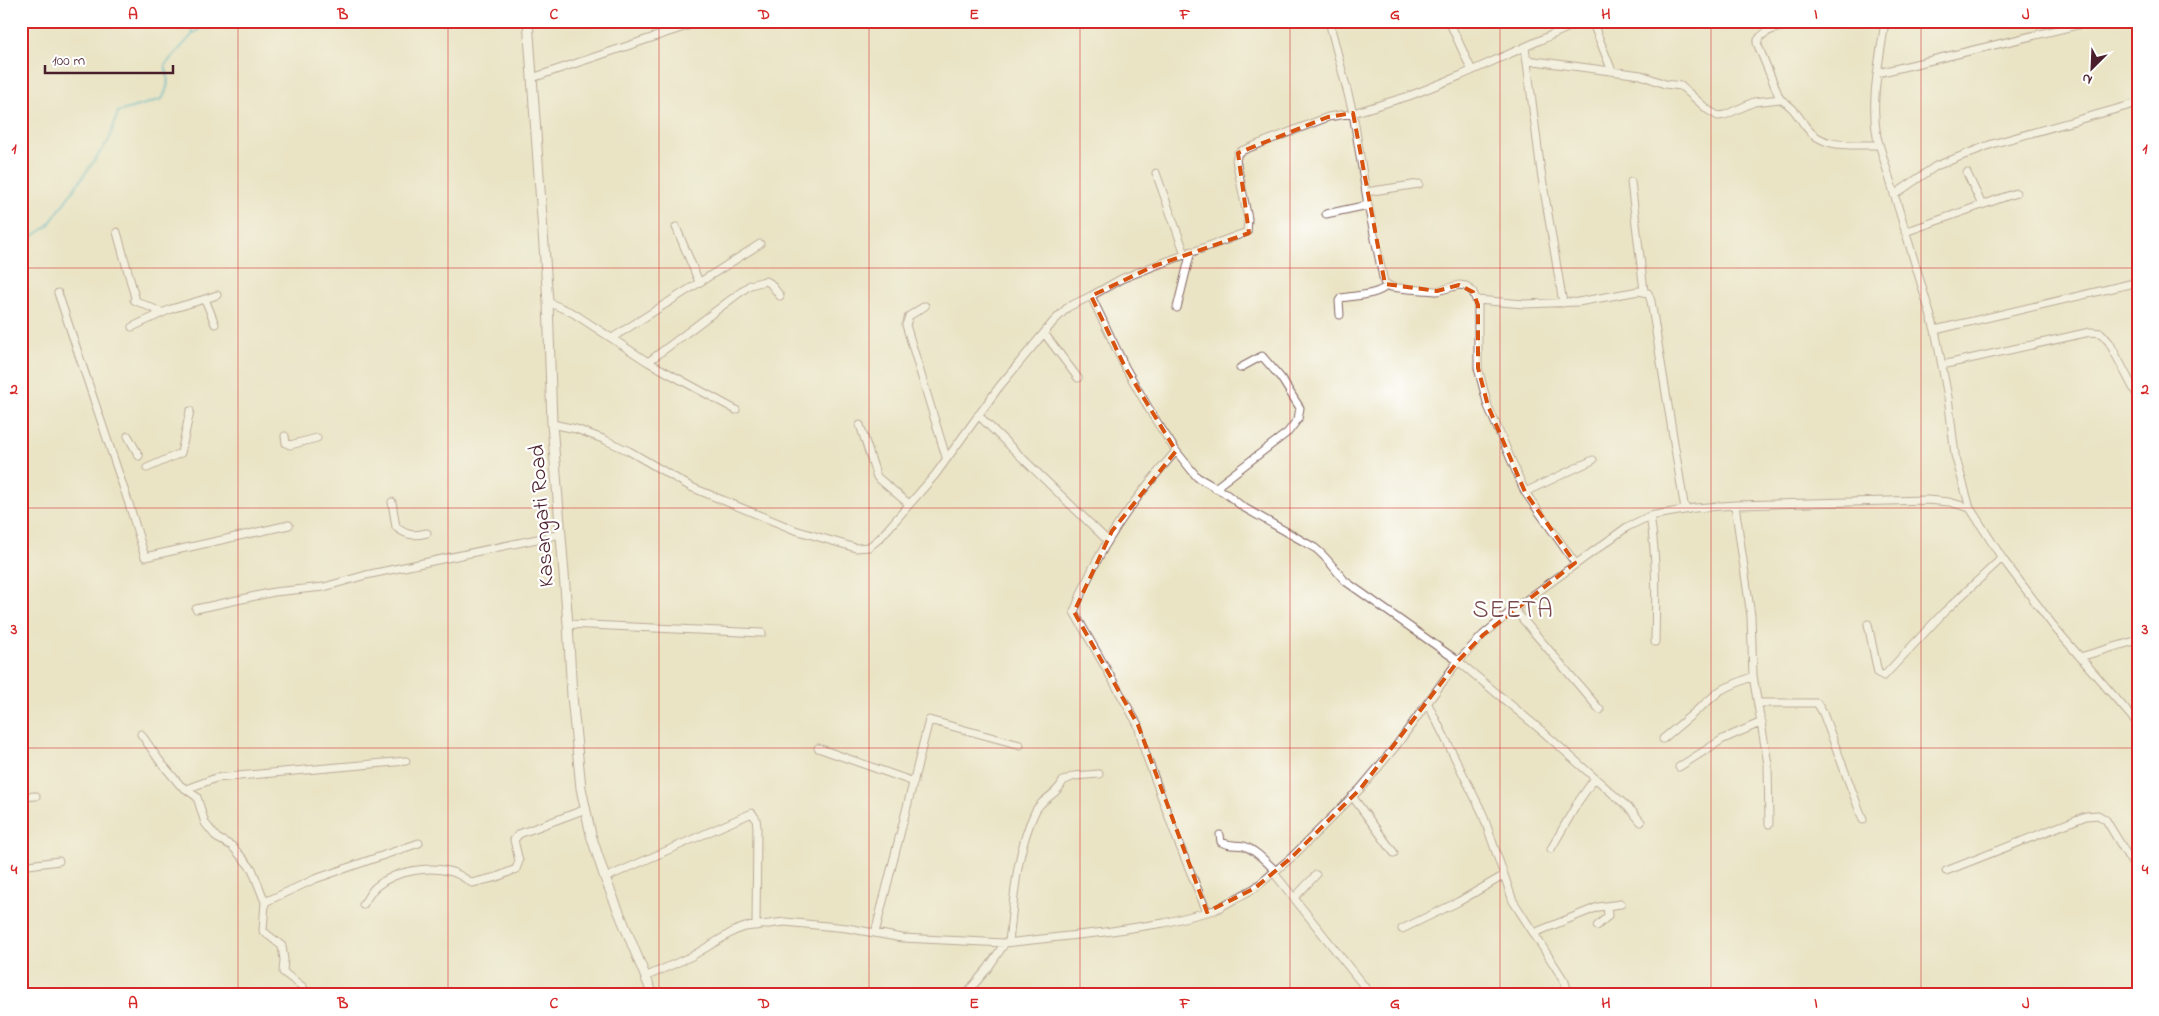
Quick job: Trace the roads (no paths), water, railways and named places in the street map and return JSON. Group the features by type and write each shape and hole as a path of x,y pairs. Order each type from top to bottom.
{"street":[{"name":"Kasangati Road","path":"528,21 548,302 552,424 581,788 591,835 605,878 653,995"},
{"path":"532,78 702,21"},
{"path":"1330,21 1353,113 1368,205 1384,282 1388,285 1408,289 1437,291 1459,285 1466,286 1473,292 1477,300 1478,368 1488,406 1525,492 1576,563"},
{"path":"1449,21 1472,71"},
{"path":"552,424 576,429 603,439 629,451 691,487 795,530 856,548 869,547 880,538 935,474 978,415 1044,333 1068,307 1121,279 1188,253 1243,235 1248,230 1236,160 1241,151 1328,118 1353,113 1409,96 1472,71 1583,21"},
{"path":"1592,21 1612,71"},
{"path":"1800,21 1762,35 1757,40 1780,99 1795,109 1813,136 1821,140 1830,144 1879,144"},
{"path":"1885,21 1874,122 1935,330 1955,455 1970,508 2002,558 2080,657 2138,724"},
{"path":"1878,73 2094,21"},
{"path":"1525,47 1541,172 1564,303"},
{"path":"1527,60 1641,75 1665,84 1681,86 1708,110 1718,116 1725,115 1754,102 1780,99"},
{"path":"1894,195 1936,166 1992,144 2138,103"},
{"path":"1967,173 1982,205"},
{"path":"1156,174 1188,253 1177,308"},
{"path":"1631,182 1644,291 1650,296 1651,301 1685,510"},
{"path":"1366,192 1419,184"},
{"path":"1905,232 2016,193"},
{"path":"1326,214 1368,205"},
{"path":"676,227 699,282"},
{"path":"117,232 134,300 163,313"},
{"path":"612,338 760,244"},
{"path":"648,362 750,285 765,281 770,283 780,296"},
{"path":"1935,330 2138,282"},
{"path":"1340,315 1339,301 1342,298 1375,293 1383,290 1388,285"},
{"path":"1477,300 1524,304 1564,303 1644,291"},
{"path":"58,293 145,557 289,525"},
{"path":"132,327 163,313 217,295"},
{"path":"1091,296 1125,367 1176,451 1197,477 1243,507 1323,554 1345,581 1458,661 1542,731 1641,822"},
{"path":"205,299 215,324"},
{"path":"548,302 574,313 648,362 736,410"},
{"path":"925,306 909,316 906,325 946,457"},
{"path":"1942,365 2090,332 2101,333 2109,342 2138,397"},
{"path":"1044,333 1078,378"},
{"path":"1216,488 1288,432 1298,419 1300,408 1281,378 1262,356 1240,368"},
{"path":"147,468 181,454 190,411"},
{"path":"978,415 1107,540"},
{"path":"860,425 877,477 909,504"},
{"path":"128,436 139,456"},
{"path":"284,436 286,443 290,445 318,438"},
{"path":"1176,451 1122,516 1107,540 1074,612 1138,724 1145,752 1178,842 1207,912"},
{"path":"1525,492 1593,460"},
{"path":"645,977 692,956 734,932 756,926 785,922 902,938 1007,942 1105,932 1164,923 1215,910 1255,888 1275,872 1352,796 1390,753 1458,661 1483,635 1514,609 1627,527 1650,516 1735,505 1928,500 1949,502 1970,508"},
{"path":"392,502 396,527 404,533 413,536 427,533"},
{"path":"1735,505 1751,616 1753,676 1768,764 1769,824"},
{"path":"1650,516 1657,579 1655,642"},
{"path":"196,609 274,592 324,587 366,575 561,534"},
{"path":"1868,624 1875,666 1878,673 1884,676 1944,612 2002,558"},
{"path":"1514,609 1600,710"},
{"path":"568,624 762,633"},
{"path":"2080,657 2138,640"},
{"path":"1663,739 1721,690 1753,676"},
{"path":"1758,703 1818,703 1863,820"},
{"path":"1428,704 1482,812 1513,901 1565,982 1569,995"},
{"path":"875,933 929,720 1020,744"},
{"path":"1679,767 1723,739 1762,722"},
{"path":"141,734 159,760 186,789 197,797 205,823 209,828 218,838 232,846 252,869 265,902 263,931 282,946 283,972 303,987 307,995"},
{"path":"818,748 914,782"},
{"path":"186,789 216,778 406,761"},
{"path":"965,995 1007,942 1020,858 1028,827 1035,811 1043,800 1058,790 1063,781 1074,776 1099,774"},
{"path":"1551,849 1578,802 1595,778"},
{"path":"21,797 36,796"},
{"path":"1352,796 1394,853"},
{"path":"363,905 375,886 401,874 434,868 453,872 472,883 497,877 516,869 519,861 514,840 519,834 586,809"},
{"path":"605,878 752,813 756,819 757,827 756,926"},
{"path":"1946,871 2086,816 2098,815 2106,820 2138,873"},
{"path":"1220,835 1221,842 1229,847 1244,846 1264,860 1371,995"},
{"path":"265,902 315,879 419,843"},
{"path":"21,866 59,861"},
{"path":"1294,898 1316,875"},
{"path":"1402,929 1458,902 1503,876"},
{"path":"1534,933 1598,907 1621,904"},
{"path":"1597,926 1608,916 1607,906"}],"waterway":[{"path":"188,21 193,34"},
{"path":"21,243 47,227 109,140 118,112 162,99 168,83 165,65 193,34 209,21"}],"district":[{"name":"SEETA","path":"1513,608"}]}
